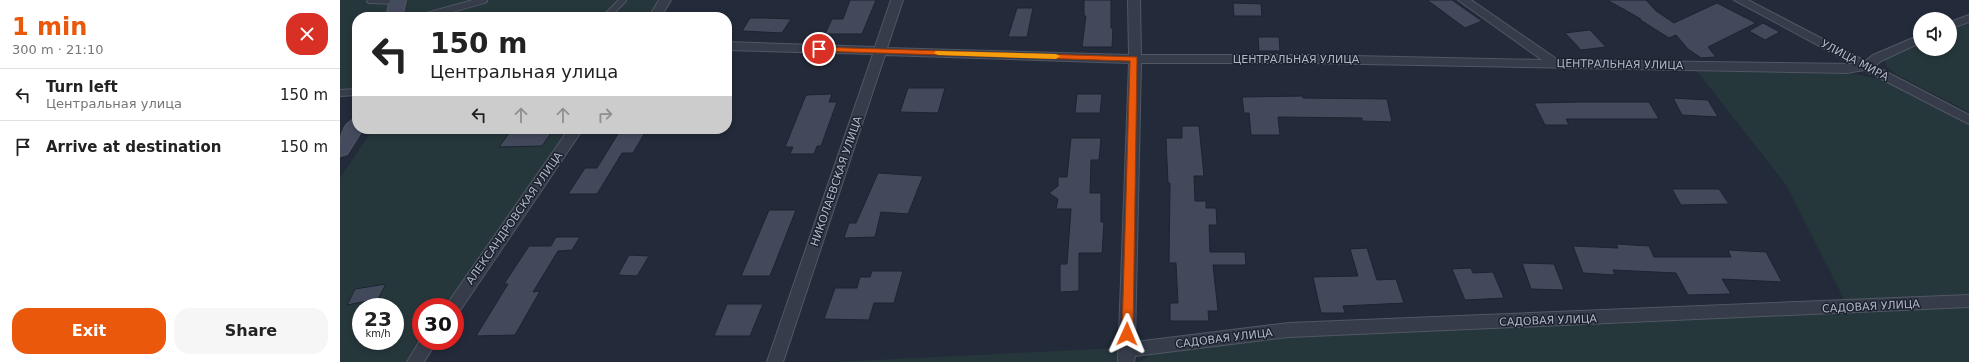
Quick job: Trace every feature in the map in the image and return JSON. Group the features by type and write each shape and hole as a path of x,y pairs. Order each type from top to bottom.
{"street":[{"path":"658,12 665,0"},
{"name":"НИКОЛАЕВСКАЯ УЛИЦА","path":"775,362 897,0"},
{"path":"1127,356 1134,0"},
{"path":"1464,0 1553,62"},
{"name":"УЛИЦА МИРА","path":"1740,0 1969,120"},
{"path":"395,12 398,1"},
{"path":"1957,23 1969,18"},
{"path":"1866,66 1877,58 1913,42"},
{"name":"ЦЕНТРАЛЬНАЯ УЛИЦА","path":"732,46 1134,59 1553,62 1847,69 1866,66"},
{"path":"340,149 352,131"},
{"name":"АЛЕКСАНДРОВСКАЯ УЛИЦА","path":"459,298 573,134"},
{"name":"САДОВАЯ УЛИЦА","path":"1127,356 1289,330 1969,301"},
{"path":"415,362 423,350"}],"lane":[{"path":"370,0 398,1"},
{"path":"441,12 484,0"},
{"path":"611,12 624,0"},
{"path":"340,93 352,92"}],"shaded area":[{"path":"340,0 661,0 653,12 352,12 352,89 340,90"},
{"path":"1969,23 1969,112 1897,75 1886,66 1885,60 1913,48 1913,56 1957,56 1957,28"},
{"path":"1697,71 1855,74 1883,80 1969,125 1969,296 1846,303 1787,186"},
{"path":"370,134 569,134 453,298 412,298 412,350 415,350 408,362 340,362 340,178"},
{"path":"1969,307 1969,362 1139,362 1152,354 1291,337"},
{"path":"1119,348 1119,362 834,362"}],"building":[{"path":"850,0 876,0 862,34 825,34 832,19 843,19"},
{"path":"1084,0 1111,0 1111,28 1113,28 1112,47 1082,47 1086,16 1084,16"},
{"path":"1427,0 1452,0 1482,21 1465,28"},
{"path":"1607,0 1646,0 1656,11 1674,23 1717,3 1756,23 1708,47 1716,57 1701,58 1688,49 1676,35 1669,38 1639,19 1641,19"},
{"path":"1233,3 1261,4 1262,16 1234,16"},
{"path":"1017,8 1033,8 1027,37 1008,37"},
{"path":"750,18 791,19 782,33 742,31"},
{"path":"1763,23 1780,32 1765,40 1749,31"},
{"path":"1590,30 1606,47 1581,50 1565,33"},
{"path":"1258,37 1279,37 1280,51 1259,51"},
{"path":"908,88 945,88 938,113 900,112"},
{"path":"832,94 829,102 837,102 821,146 817,146 814,154 790,154 793,147 785,147 806,95"},
{"path":"1077,94 1102,94 1100,113 1075,113"},
{"path":"1303,96 1303,98 1387,99 1392,122 1362,121 1362,118 1278,117 1280,135 1251,135 1249,113 1244,113 1242,97"},
{"path":"1673,98 1708,100 1718,117 1682,115"},
{"path":"1649,102 1659,119 1566,119 1569,125 1545,125 1534,103"},
{"path":"1182,126 1199,126 1204,176 1194,176 1195,201 1206,201 1206,208 1216,208 1217,225 1209,225 1210,252 1245,252 1246,265 1213,265 1218,311 1208,311 1209,321 1170,321 1170,303 1178,303 1176,263 1169,263 1170,183 1168,183 1166,138 1182,138"},
{"path":"508,134 550,134 542,146 499,147"},
{"path":"618,134 644,134 633,153 622,153 597,194 568,194 585,168 597,168"},
{"path":"1071,138 1101,138 1099,160 1091,160 1090,193 1101,193 1101,222 1104,222 1102,253 1079,253 1079,291 1060,292 1060,264 1067,264 1071,209 1056,209 1058,199 1049,193 1058,186 1058,177 1067,177"},
{"path":"878,173 923,176 908,214 881,212 875,237 844,238 849,223 856,223"},
{"path":"1672,189 1719,189 1729,204 1681,205"},
{"path":"769,210 796,210 770,276 741,276"},
{"path":"556,237 580,237 572,250 558,251 533,292 540,291 515,335 476,336 508,284 504,284 529,246 551,246"},
{"path":"1616,244 1649,246 1654,257 1731,257 1728,250 1766,252 1782,282 1722,279 1731,294 1688,295 1676,273 1613,270 1615,275 1583,273 1573,246 1618,248"},
{"path":"1367,248 1377,280 1396,279 1404,303 1343,306 1345,313 1321,313 1313,277 1358,276 1350,249"},
{"path":"629,255 649,256 637,276 618,275"},
{"path":"1522,263 1554,264 1564,290 1531,289"},
{"path":"1471,268 1473,273 1493,272 1504,298 1465,300 1452,269"},
{"path":"872,271 903,271 894,303 874,303 869,320 824,319 835,288 857,288 860,277 870,277"},
{"path":"386,284 379,298 352,298 352,304 347,305 355,289"},
{"path":"727,304 763,304 750,336 714,336"}],"slow traffic":[{"path":"938,53 1056,56"}],"route":[{"path":"819,49 1134,59 1127,334"}]}
